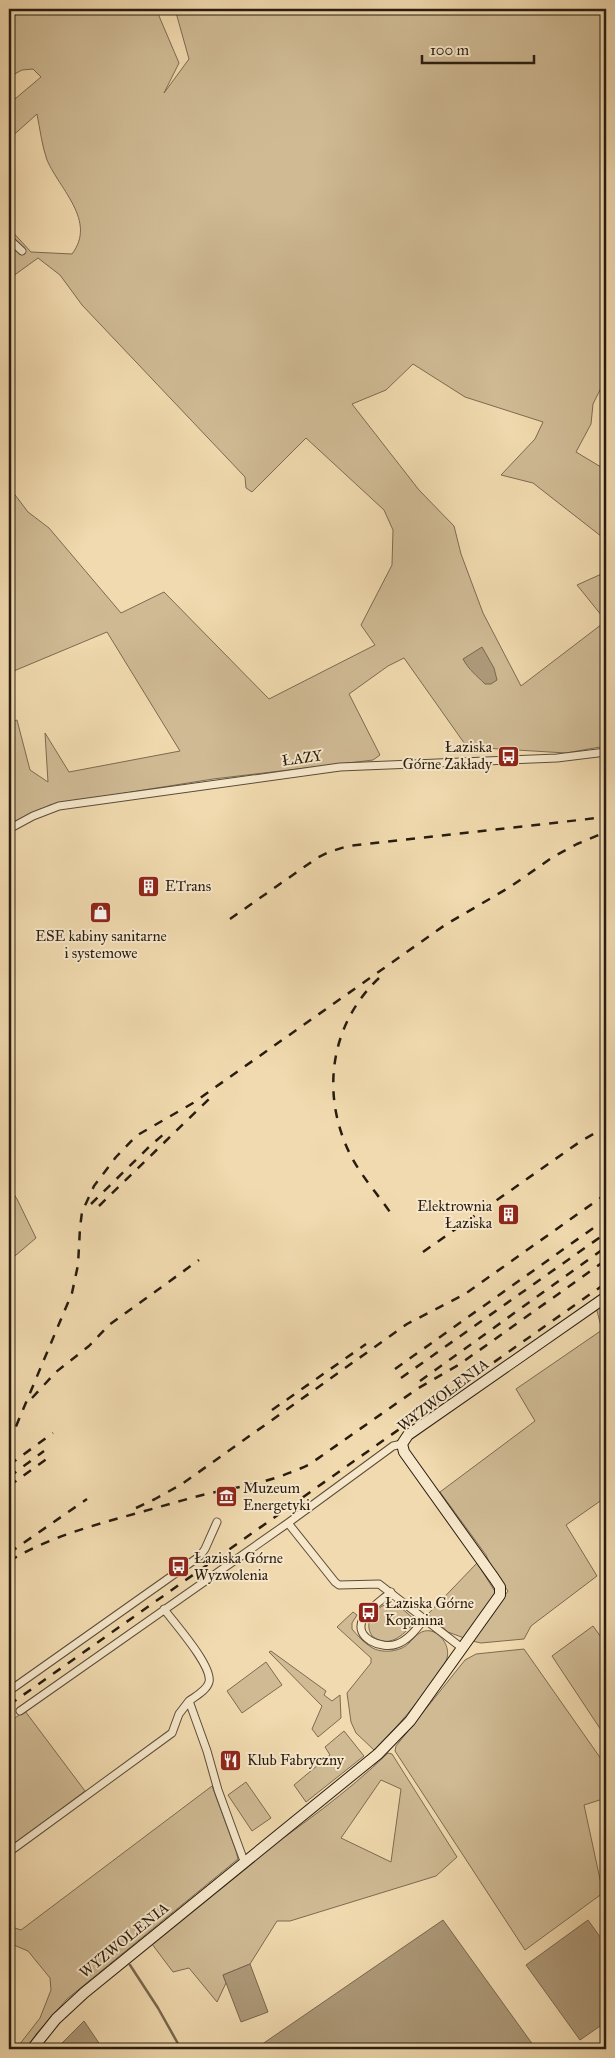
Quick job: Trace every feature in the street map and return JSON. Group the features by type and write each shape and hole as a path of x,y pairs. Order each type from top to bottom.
{"street":[{"path":"9,239 22,251"},
{"name":"ŁAZY","path":"9,829 32,816 60,806 340,767 557,758 606,752"},
{"name":"WYZWOLENIA","path":"32,2049 56,2018 84,1993 389,1744 410,1721 500,1595 500,1587 404,1452 402,1444 408,1435 606,1296"},
{"path":"20,1711 288,1523 393,1446 402,1444"},
{"path":"9,1691 200,1556 217,1522"},
{"path":"288,1523 339,1585 380,1584 462,1648"},
{"path":"391,1592 363,1619 361,1627 365,1635 374,1644 386,1647 398,1644 407,1638 425,1618"},
{"path":"9,1852 172,1733 179,1714 189,1702 207,1687 209,1676 204,1663 164,1609"},
{"path":"189,1702 244,1862"}],"shaded area":[{"path":"9,9 156,9 179,63 164,93 189,59 175,9 606,9 606,378 593,404 591,424 576,452 606,470 606,540 533,483 501,475 535,439 543,422 465,397 413,364 386,390 352,404 419,490 454,526 461,554 483,613 521,686 606,621 606,746 566,753 467,747 404,658 388,666 349,694 380,755 373,760 213,779 50,805 9,827 9,717 10,722 17,720 30,770 48,782 45,733 69,772 180,751 107,632 9,673 9,487 28,512 49,528 121,613 164,592 269,699 375,645 361,625 392,565 393,530 384,510 306,438 252,492 246,488 245,477 82,305 60,275 38,258 9,279 9,228 31,252 72,254 79,242 80,230 79,218 74,206 47,160 37,114 9,139 9,104 41,77 33,69 22,70 9,77"},
{"path":"606,572 606,621 577,585"},
{"path":"482,647 494,668 497,680 491,684 485,684 463,659"},
{"path":"9,1186 36,1238 9,1261"},
{"path":"606,1300 606,1497 566,1525 597,1576 531,1626 524,1639 481,1643 448,1632 428,1614 477,1563 501,1601 508,1591 492,1568 486,1555 440,1492 535,1421 516,1389 602,1330 596,1307"},
{"path":"384,1605 399,1606 414,1619 414,1623 405,1632 390,1641 378,1640 372,1636 369,1627 370,1618"},
{"path":"353,1612 357,1615 352,1623 352,1629 363,1641 375,1649 380,1651 396,1650 405,1646 424,1631 431,1631 442,1638 448,1654 445,1662 423,1694 400,1723 374,1750 356,1733 351,1722 347,1693 371,1663 371,1658 337,1627"},
{"path":"593,1626 606,1644 605,1736 552,1656"},
{"path":"524,1649 606,1766 606,1798 584,1805 603,1893 525,1950 395,1751 396,1746 465,1660 476,1654"},
{"path":"271,1651 326,1691 324,1695 332,1701 340,1695 341,1718 318,1737 312,1729 322,1706 269,1652"},
{"path":"266,1662 282,1685 242,1713 227,1691"},
{"path":"25,1711 85,1791 9,1848 9,1722"},
{"path":"344,1731 364,1756 306,1802 294,1785 330,1755 325,1747"},
{"path":"388,1753 392,1754 457,1857 436,1876 290,1921 277,1921 250,1964 223,1975 226,1983 217,2002 189,1968 173,1972 152,1944 228,1879 323,1809","holes":["381,1780 401,1789 391,1862 341,1838"]},
{"path":"246,1782 271,1818 252,1831 228,1795"},
{"path":"212,1786 238,1859 67,1999 37,2033 26,2049 16,2049 40,2018 51,1990 50,1978 28,1951 9,1943 9,1926 21,1930"},
{"path":"443,1920 536,2049 259,2049 258,2047"},
{"path":"588,1920 606,1945 606,2022 580,2040 526,1965"},
{"path":"250,1964 268,2012 241,2022 223,1975"},
{"path":"84,2021 103,2049 56,2049"}],"waterway":[{"path":"130,1965 158,2008 181,2049"}],"railway":[{"path":"230,919 317,858 348,846 606,817"},
{"path":"9,1443 72,1293 78,1265 82,1212 94,1186 116,1157 136,1136 193,1103 445,925 510,887 553,857 577,844 606,832"},
{"path":"379,978 362,997 349,1017 340,1040 335,1063 333,1087 342,1135 352,1158 392,1215"},
{"path":"99,1206 210,1098"},
{"path":"423,1252 581,1141 606,1127"},
{"path":"91,1204 165,1133"},
{"path":"136,1508 182,1484 407,1324 465,1294 606,1194"},
{"path":"395,1369 606,1219"},
{"path":"401,1378 606,1233"},
{"path":"420,1381 606,1247"},
{"path":"32,1398 56,1372 89,1346 109,1325 199,1260"},
{"path":"9,1561 54,1539 85,1528 211,1493 262,1482 285,1475 310,1464 417,1389 460,1364 606,1260"},
{"path":"9,1705 606,1283"},
{"path":"272,1410 366,1344"},
{"path":"9,1465 53,1433"},
{"path":"9,1477 44,1451"},
{"path":"9,1486 48,1458"},
{"path":"9,1553 87,1499"}],"place":[{"name":"Łaziska Górne Zakłady","path":"508,756"},
{"name":"ETrans","path":"149,886"},
{"name":"ESE kabiny sanitarne i systemowe","path":"101,913"},
{"name":"Elektrownia Łaziska","path":"508,1215"},
{"name":"Muzeum Energetyki","path":"227,1497"},
{"name":"Łaziska Górne Wyzwolenia","path":"178,1567"},
{"name":"Łaziska Górne Kopanina","path":"369,1612"},
{"name":"Klub Fabryczny","path":"231,1760"}]}
